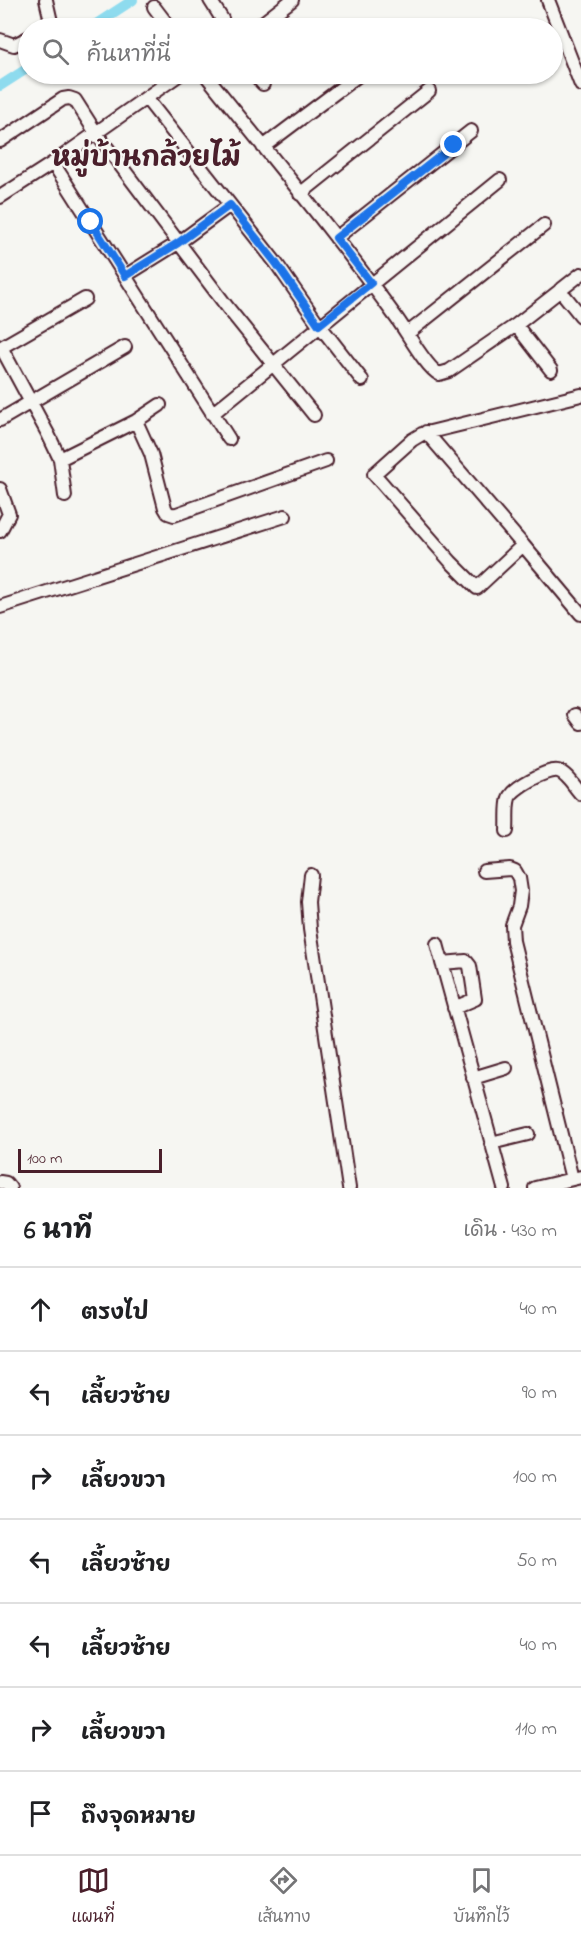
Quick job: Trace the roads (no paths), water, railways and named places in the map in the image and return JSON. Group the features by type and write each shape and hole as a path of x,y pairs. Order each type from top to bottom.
{"street":[{"path":"46,0 51,18"},
{"path":"210,0 221,18"},
{"path":"269,18 292,0"},
{"path":"548,0 555,18"},
{"path":"154,7 162,18"},
{"path":"563,39 581,85"},
{"path":"0,40 14,45 18,43"},
{"path":"0,197 166,84"},
{"path":"213,84 371,283 408,333 432,371 439,374 449,371 516,325 581,274"},
{"path":"263,147 347,84"},
{"path":"300,194 429,91"},
{"path":"146,98 276,263 319,325 362,380"},
{"path":"0,141 63,99 75,100 96,133 178,243 272,365 314,415"},
{"path":"336,238 471,131"},
{"path":"53,163 229,439"},
{"path":"212,414 500,180"},
{"path":"125,276 178,243 230,205"},
{"path":"408,333 544,225"},
{"path":"560,290 581,316"},
{"path":"65,496 60,459 1,348 85,299"},
{"path":"516,325 551,370"},
{"path":"0,420 125,347"},
{"path":"523,545 477,588 451,562 374,474 412,440 426,432 581,395"},
{"path":"60,459 136,421 160,405"},
{"path":"136,421 151,454 165,508 168,513 174,515 326,461"},
{"path":"426,432 581,614"},
{"path":"0,489 9,514 0,531"},
{"path":"0,607 285,516"},
{"path":"507,831 508,806 512,792 542,774 558,771 564,774 581,794"},
{"path":"484,872 510,869 519,878 519,906 512,925 513,940 577,1178 535,1188"},
{"path":"310,875 308,902 310,929 350,1188"},
{"path":"437,944 504,1188"},
{"path":"442,963 466,961 470,966 476,999 454,1008"},
{"path":"473,1078 506,1068"},
{"path":"491,1143 528,1134"},
{"path":"0,1182 6,1183 10,1188"}],"waterway":[{"path":"105,18 133,0"},
{"path":"0,86 18,74"}],"district":[{"name":"หมู่บ้านกล้วยไม้","path":"146,159"}]}
